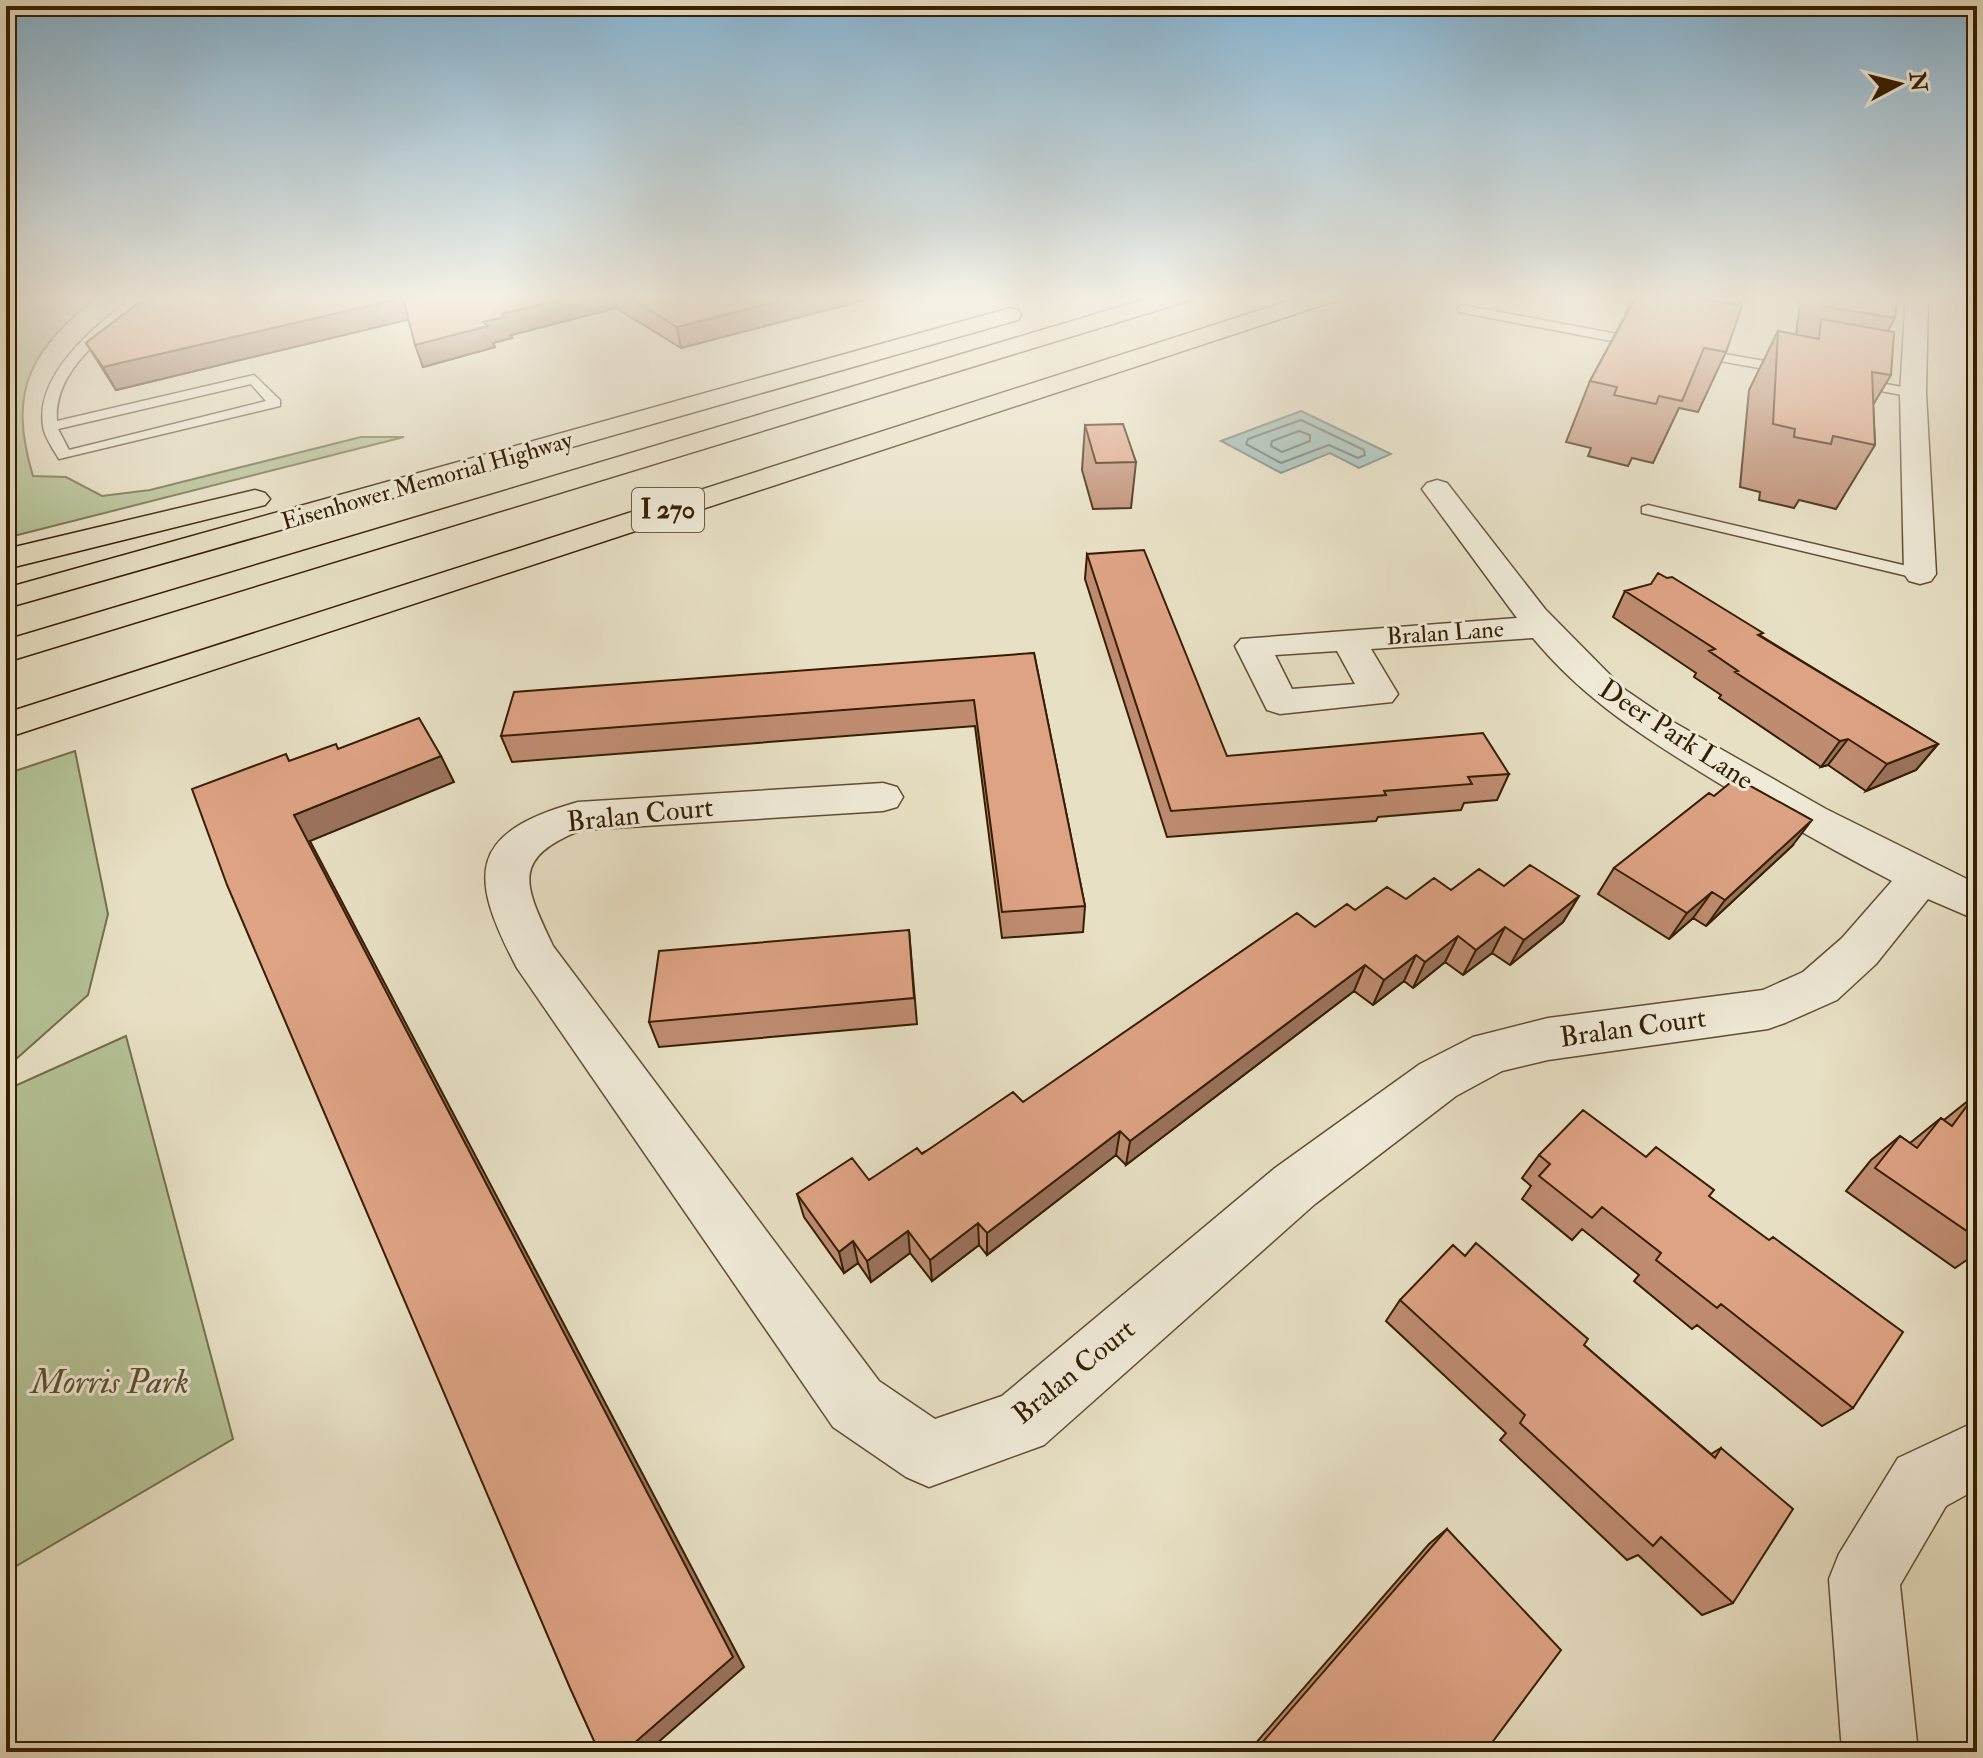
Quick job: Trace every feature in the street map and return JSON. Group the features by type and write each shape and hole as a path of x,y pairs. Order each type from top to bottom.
{"highway":[{"path":"6,559 407,461 710,377"},
{"name":"Eisenhower Memorial Highway","path":"6,598 803,377"},
{"name":"I 270","path":"6,651 912,377"},
{"name":"I 270","path":"6,726 1078,377"}],"street":[{"path":"1914,377 1920,574"},
{"name":"Deer Park Lane","path":"1437,489 1542,627 1601,689 1658,729 1774,799 1920,878 1977,903"},
{"name":"Bralan Lane","path":"1349,640 1542,627"},
{"name":"Bralan Court","path":"883,797 578,816 549,825 525,841 510,859 505,885 534,955 856,1404 929,1454 1021,1422 1295,1186 1438,1080 1491,1052 1548,1039 1768,1009 1820,986 1859,951 1920,878"},
{"path":"1880,1752 1864,1579 1922,1482 1977,1454"}],"lane":[{"path":"49,427 254,379 275,403 64,456 49,427 50,404 63,377"},
{"path":"1836,378 1913,393"},
{"path":"1648,510 1920,574"}],"green space":[{"path":"6,377 29,377 24,395 23,419 33,476 66,477 102,496 150,490 361,437 404,437 6,538"},
{"path":"75,751 108,914 88,995 6,1068 6,774"},
{"name":"Morris Park","path":"126,1036 233,1439 6,1572 6,1090"}],"water":[{"path":"1301,411 1391,454 1359,468 1330,453 1281,473 1221,441"}],"building":[{"path":"1592,377 1692,377 1682,401 1659,396 1656,404 1614,395 1617,387 1590,381"},
{"path":"1776,377 1872,377 1875,445 1833,436 1831,444 1794,437 1795,429 1773,424"},
{"path":"1123,424 1136,462 1096,463 1085,425"},
{"path":"1144,550 1227,756 1483,733 1509,774 1468,777 1472,784 1384,791 1386,795 1171,811 1087,554"},
{"path":"1658,573 1672,577 1763,633 1758,635 1938,744 1887,764 1848,739 1840,741 1735,672 1738,671 1709,651 1715,649 1625,591 1651,584"},
{"path":"1034,653 1085,906 1002,912 974,700 501,736 514,692"},
{"path":"419,718 441,756 294,815 733,1657 624,1752 599,1752 570,1688 227,885 192,789 286,754 289,761 336,744 338,749"},
{"path":"1736,778 1812,820 1725,900 1712,892 1687,913 1614,868 1709,793 1714,796"},
{"path":"1530,865 1579,896 1524,940 1505,927 1476,950 1458,936 1425,962 1416,955 1384,980 1365,965 1130,1141 1120,1131 987,1233 978,1223 930,1260 908,1231 867,1261 853,1241 839,1252 797,1194 852,1158 869,1180 917,1148 922,1154 1013,1092 1023,1102 1297,913 1315,927 1347,904 1355,910 1387,887 1406,899 1434,878 1451,890 1479,869 1504,886"},
{"path":"909,930 914,998 649,1022 659,951"},
{"path":"1974,1096 1977,1098 1977,1238 1875,1168 1900,1136 1917,1148 1941,1118 1952,1126"},
{"path":"1583,1110 1646,1157 1656,1147 1714,1190 1709,1196 1769,1240 1773,1237 1903,1332 1853,1408 1721,1304 1717,1308 1656,1260 1661,1253 1602,1207 1592,1218 1539,1176 1550,1164 1539,1155"},
{"path":"1476,1243 1588,1339 1584,1345 1715,1458 1721,1448 1793,1509 1733,1603 1661,1537 1653,1546 1520,1423 1525,1415 1400,1300 1453,1245 1465,1256"},
{"path":"1447,1529 1561,1650 1485,1752 1254,1752"}]}
